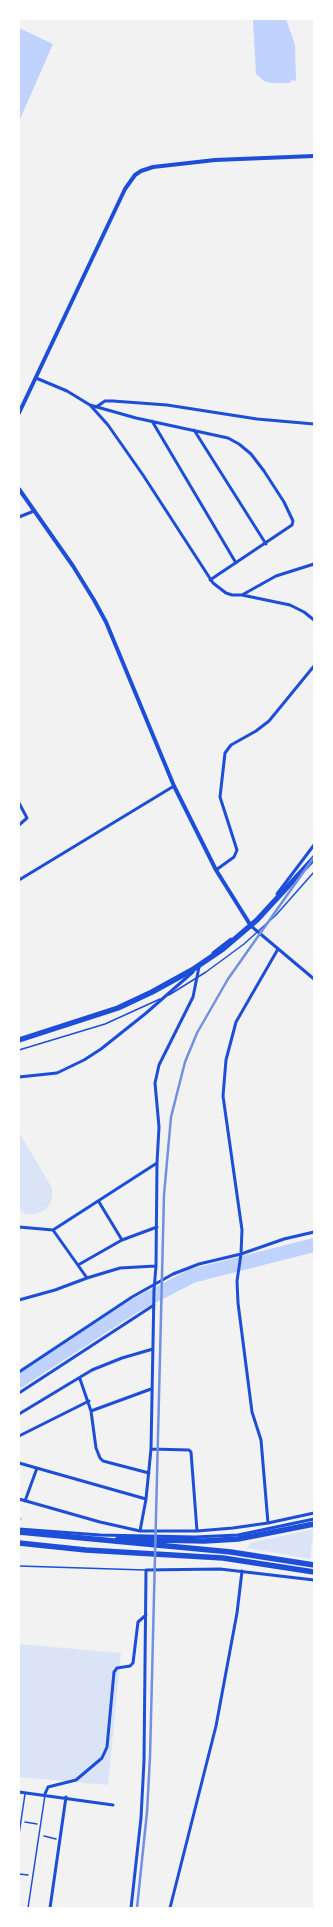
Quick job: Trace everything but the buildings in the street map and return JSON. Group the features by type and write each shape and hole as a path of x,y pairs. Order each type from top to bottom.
{"highway":[{"path":"19,1040 118,1008 152,992 192,970 223,949 257,920 314,858"},
{"path":"68,1538 210,1541 244,1538 314,1524"},
{"path":"19,1532 68,1538 231,1552 314,1565"},
{"path":"19,1544 224,1558 314,1572"}],"street":[{"path":"19,413 125,189 135,175 141,171 153,167 215,160 314,156"},
{"path":"36,378 67,391 90,405 228,438 239,444 251,454 273,484 291,516 292,525 266,544 210,580"},
{"path":"96,407 105,401 167,405 257,419 314,424"},
{"path":"90,405 120,441 210,580 226,593 290,605 304,612 314,620"},
{"path":"152,421 236,563"},
{"path":"194,430 266,544"},
{"path":"19,489 88,588 106,622 174,786 216,870 251,926 314,979"},
{"path":"19,517 34,511"},
{"path":"242,595 276,576 314,564"},
{"path":"216,870 234,857 237,850 220,797 225,753 231,745 256,730 269,720 314,666"},
{"path":"19,880 174,786"},
{"path":"19,803 27,819 19,825"},
{"path":"19,1077 57,1073 84,1060 101,1049 145,1014 216,950 251,926 290,878 314,845"},
{"path":"268,1523 261,1440 252,1412 238,1303 237,1287 241,1260 242,1230 223,1096 226,1060 236,1022 278,949"},
{"path":"140,1531 146,1499 151,1449 151,1389 154,1284 156,1266 157,1164 159,1127 156,1076 159,1065 193,997 199,966"},
{"path":"19,1227 53,1230 157,1164"},
{"path":"99,1202 122,1240"},
{"path":"78,1265 122,1240 157,1227"},
{"path":"53,1230 87,1278"},
{"path":"19,1372 154,1284 186,1268 241,1254 314,1232"},
{"path":"19,1300 55,1290 120,1268 156,1266"},
{"path":"19,1393 154,1305"},
{"path":"19,1414 80,1379 92,1370 153,1349"},
{"path":"80,1379 89,1401 97,1454 103,1461 149,1473"},
{"path":"91,1411 151,1389"},
{"path":"19,1436 89,1401"},
{"path":"151,1449 189,1450 191,1452 197,1531"},
{"path":"19,1463 146,1499"},
{"path":"25,1501 37,1468"},
{"path":"19,1499 100,1522 140,1531 197,1531 268,1523 314,1513"},
{"path":"19,1529 100,1535 195,1537 238,1535 314,1519"},
{"path":"131,1908 141,1818 144,1761 146,1570 184,1568 242,1571 314,1580"},
{"path":"170,1908 216,1726 237,1613 242,1571"},
{"path":"45,1794 48,1787 76,1780 102,1758 107,1747 114,1672 117,1668 130,1666 133,1663 138,1622 146,1615"},
{"path":"19,1792 45,1794 113,1805"},
{"path":"50,1908 66,1797"}],"lane":[{"path":"19,1050 105,1024 145,1007 186,985 218,964 254,936 276,915 314,872"},
{"path":"19,1566 146,1570"},
{"path":"19,1834 26,1792"},
{"path":"28,1908 34,1876 45,1794"}],"path":[{"path":"21,1822 40,1825"},
{"path":"39,1835 60,1839"},
{"path":"19,1874 34,1876"}],"shaded area":[{"path":"19,1132 52,1188 52,1198 49,1205 45,1210 36,1214 25,1214 19,1210"},
{"path":"314,1529 310,1559 247,1548 250,1543"},
{"path":"19,1644 121,1653 108,1785 19,1777"}],"water":[{"path":"253,19 286,19 295,45 296,81 292,80 290,83 270,83 264,81 256,74"},
{"path":"19,28 53,44 20,119 19,118"}],"waterway":[{"path":"19,1381 136,1305 192,1276 314,1245"}],"railway":[{"path":"137,1908 147,1812 150,1757 164,1195 171,1117 185,1062 197,1033 228,979 314,857"}]}
